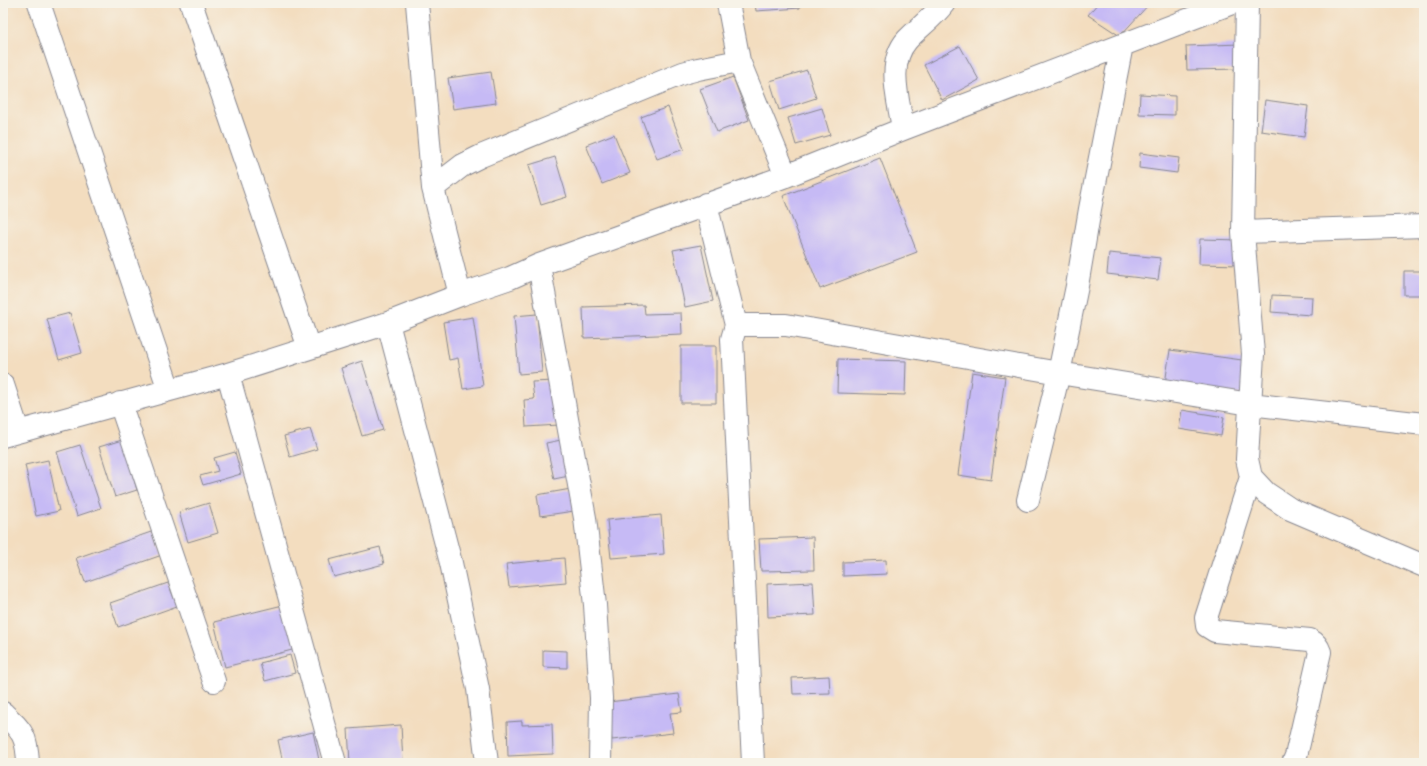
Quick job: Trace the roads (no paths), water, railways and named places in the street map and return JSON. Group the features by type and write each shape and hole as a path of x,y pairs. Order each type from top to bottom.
{"street":[{"path":"39,3 169,390"},
{"path":"191,3 309,348"},
{"path":"417,3 433,188 460,295"},
{"path":"728,3 738,61 786,176"},
{"path":"903,129 895,77 897,59 906,41 939,10 944,3"},
{"path":"3,385 10,433 228,374 388,324 460,295 510,278 539,264 786,176 903,129 1232,3"},
{"path":"1247,3 1243,232 1253,354 1247,459 1251,477 1266,494 1290,509 1424,566"},
{"path":"1028,500 1059,373 1077,286 1090,209 1122,45"},
{"path":"433,188 463,165 488,153 698,68 738,61"},
{"path":"706,204 736,325 732,339 753,763"},
{"path":"1243,232 1424,226"},
{"path":"539,264 585,518 595,605 601,698 600,763"},
{"path":"388,324 451,563 478,689 488,763"},
{"path":"736,325 786,325 1059,373 1250,404 1424,424"},
{"path":"228,374 336,763"},
{"path":"120,403 214,681"},
{"path":"1251,477 1206,622 1207,626 1215,631 1310,640 1316,643 1320,652 1296,756 1293,763"},
{"path":"3,712 20,729 25,740 28,763"}]}
